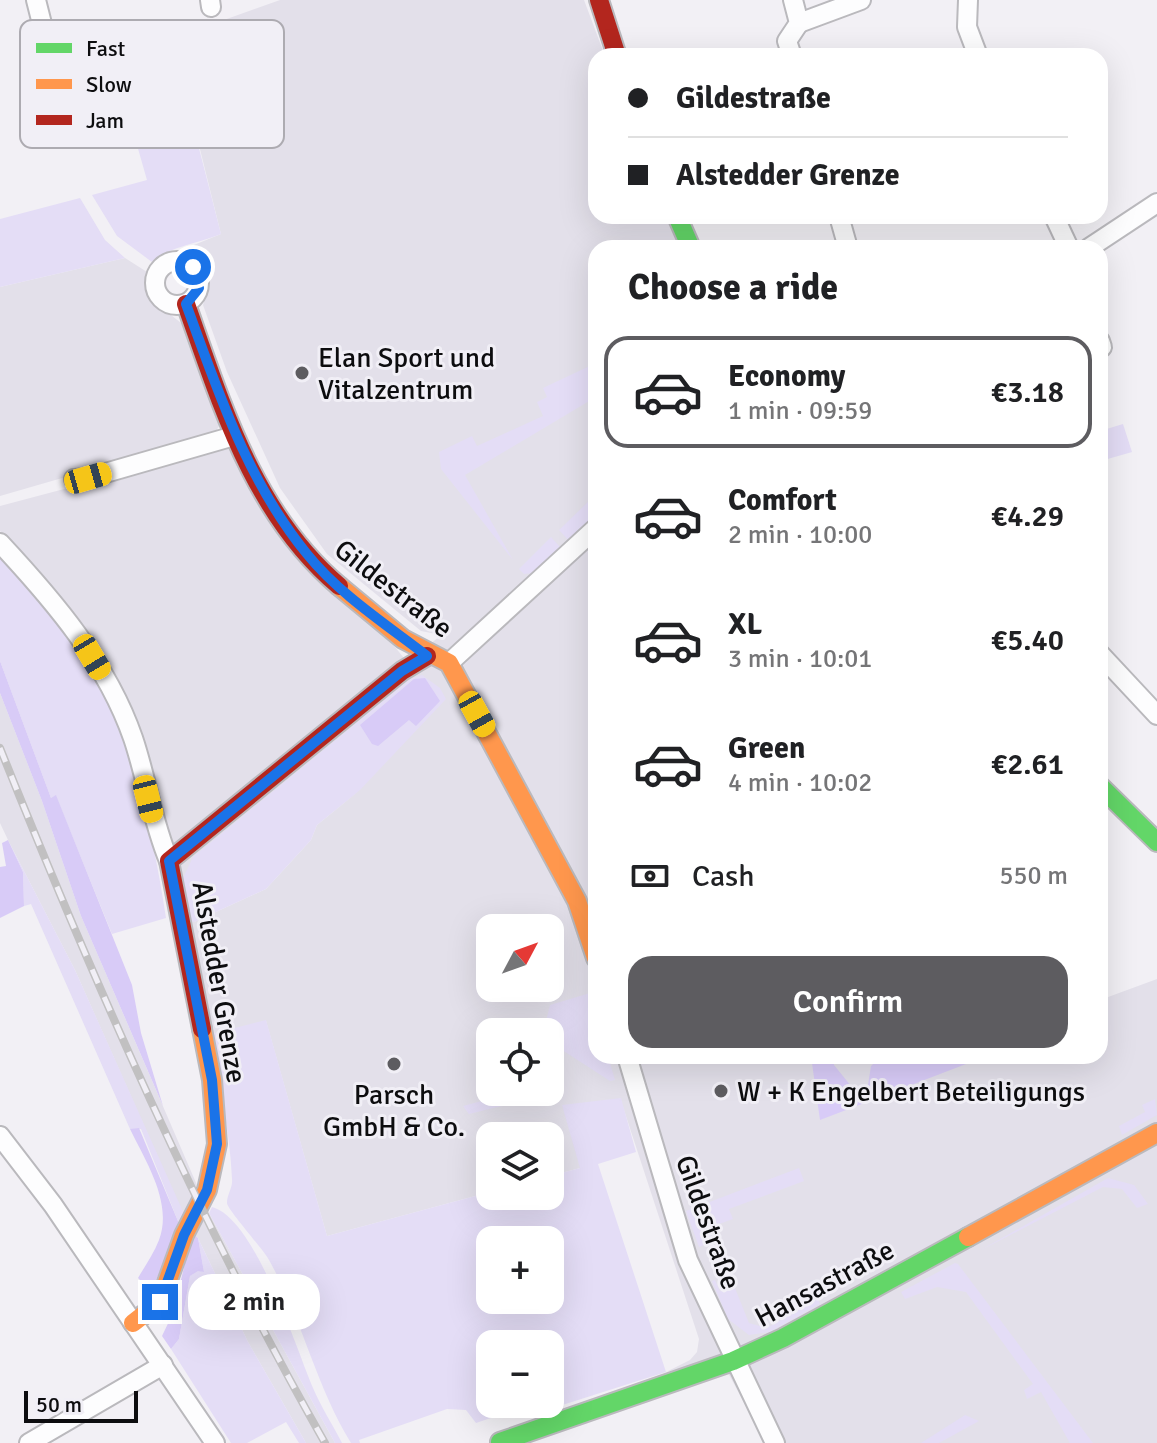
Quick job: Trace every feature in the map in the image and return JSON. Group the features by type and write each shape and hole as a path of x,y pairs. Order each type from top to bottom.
{"street":[{"path":"36,0 41,20"},
{"path":"599,0 614,48"},
{"path":"793,0 799,23"},
{"path":"789,48 787,41 799,23 861,0"},
{"path":"968,0 967,27 975,48"},
{"path":"1101,240 1157,203"},
{"path":"843,232 863,227"},
{"name":"Gildestraße","path":"186,304 234,436 270,502 308,556 370,613 427,656 449,663 577,901 588,934"},
{"path":"74,479 88,478 234,436"},
{"path":"449,663 588,535"},
{"path":"0,543 80,637 116,697 133,739 155,829 169,861"},
{"name":"Alstedder Grenze","path":"133,1323 160,1302 184,1235 207,1190 217,1144 212,1080 169,861 402,671 427,656"},
{"path":"1108,663 1157,715"},
{"path":"1108,793 1155,836"},
{"name":"Gildestraße","path":"629,1064 688,1260 733,1361 775,1443"},
{"name":"Hansastraße","path":"500,1442 733,1361 794,1332 1157,1133"},
{"path":"0,1136 215,1443"},
{"path":"35,1442 163,1365"}],"shaded area":[{"path":"280,0 584,0 602,48 588,48 588,224 672,224 680,240 588,240 588,1064 1108,1064 1108,997 1157,979 1157,1443 766,1443 721,1360 666,1372 690,1360 697,1352 699,1339 620,1098 580,1168 564,1172 564,1122 476,1122 476,1196 327,1236 266,1021 208,1035 128,702 65,610 0,531 0,506 230,445 408,663 441,635 421,631 327,554 280,488 227,372 203,305 210,283 206,267 194,253 184,249 221,234 200,148 284,148 284,20 224,20","holes":["360,790 317,825 311,840 266,889 194,922"]},
{"path":"138,148 199,148 221,234 174,250 152,262 117,236 92,195 147,180"},
{"path":"80,198 105,240 125,258 0,287 0,219"},
{"path":"125,258 147,272 146,286 152,300 181,323 221,423 216,431 204,437 0,496 0,287"},
{"path":"588,367 588,402 465,475 513,560 441,469 439,452 472,436 477,446 543,416 537,402 547,397 543,388"},
{"path":"1123,424 1132,452 1108,459 1108,429"},
{"path":"588,502 588,523 569,541 559,530"},
{"path":"551,537 561,548 533,573 524,574 519,569"},
{"path":"0,550 61,620 83,652 118,724 143,801 166,918 112,934 56,796 51,798 0,661"},
{"path":"0,661 51,798 56,795 132,985 141,1033 163,1106 81,916 42,801 0,693"},
{"path":"422,675 440,688 446,699 360,790 317,825 311,840 266,889 194,922 185,918 183,878 193,857 410,679"},
{"path":"425,678 440,701 416,726 409,720 378,746 372,744 360,725 414,679"},
{"path":"0,693 42,801 81,916 209,1213 335,1443 306,1443 248,1342 198,1238 192,1234 75,970 0,823"},
{"path":"8,840 75,970 185,1216 180,1226 141,1129 130,1129 31,904 24,906 23,872"},
{"path":"8,840 23,872 24,906 0,918 0,867 6,866 2,843"},
{"path":"588,994 588,1064 610,1064 615,1080 610,1081 564,1051 564,1018 547,1018 550,1005"},
{"path":"266,1020 327,1236 476,1196 476,1210 564,1210 564,1172 580,1168 562,1106 621,1098 636,1152 598,1164 666,1372 564,1404 564,1330 476,1330 476,1418 491,1418 476,1423 466,1410 447,1409 359,1440 360,1443 351,1443 328,1399 281,1282 269,1260 227,1203 232,1182 220,1089 208,1035"},
{"path":"812,1064 834,1064 855,1091 867,1091 873,1064 966,1064 820,1120"},
{"path":"1155,1099 1157,1115 1122,1135 1119,1126 1145,1112 1142,1105"},
{"path":"476,1102 476,1106 502,1106 469,1114 463,1106"},
{"path":"139,1128 180,1226 153,1287 147,1287 138,1278 159,1240 163,1212 156,1183 130,1129"},
{"path":"799,1168 804,1181 729,1209 733,1219 708,1228 713,1241 699,1247 686,1211"},
{"path":"1108,1178 1134,1185 1148,1204 1137,1208 1122,1189 1103,1187 981,1250"},
{"path":"212,1207 228,1216 244,1234 258,1259 285,1316 316,1395 342,1443 335,1443 209,1213"},
{"path":"192,1234 198,1238 204,1272 198,1271 190,1276 179,1339 171,1349 162,1336 173,1313"},
{"path":"198,1238 248,1342 306,1443 299,1443 286,1422 247,1443 231,1443 171,1349 179,1339 190,1276 198,1270 204,1272"},
{"path":"955,1263 1093,1443 1070,1443 1041,1392 1027,1399 1024,1390 1033,1384 966,1292 937,1287 905,1299 901,1292"},
{"path":"729,1273 749,1323 767,1328 818,1299 820,1304 770,1332 749,1335 728,1319 712,1281 715,1280 720,1291 730,1287 726,1274"},
{"path":"965,1415 979,1421 939,1443 921,1443"}],"railway":[{"path":"0,748 111,1014 151,1101 234,1274 325,1443"}],"traffic: fast":[{"path":"680,224 688,240"},
{"path":"1108,794 1157,842"},
{"path":"500,1442 733,1361 783,1338 968,1237"}],"traffic: slow":[{"path":"339,586 403,639 449,663 577,901 588,934"},
{"path":"133,1323 160,1302 184,1235 207,1190 217,1144 212,1080 202,1029"},
{"path":"968,1237 1157,1133"}],"traffic: jam":[{"path":"599,0 614,48"},
{"path":"186,304 228,419 263,492 284,526 309,557 339,586"},
{"path":"202,1029 169,861 402,671 427,656"}],"place":[{"name":"Elan Sport und Vitalzentrum","path":"302,373"},
{"name":"Parsch GmbH & Co.","path":"394,1064"},
{"name":"W + K Engelbert Beteiligungs","path":"721,1091"}],"route":[{"path":"160,1302 184,1235 214,1171 217,1144 212,1080 169,861 402,671 427,656 370,613 308,556 270,502 234,436 186,304 199,288 197,272 193,267"}]}
